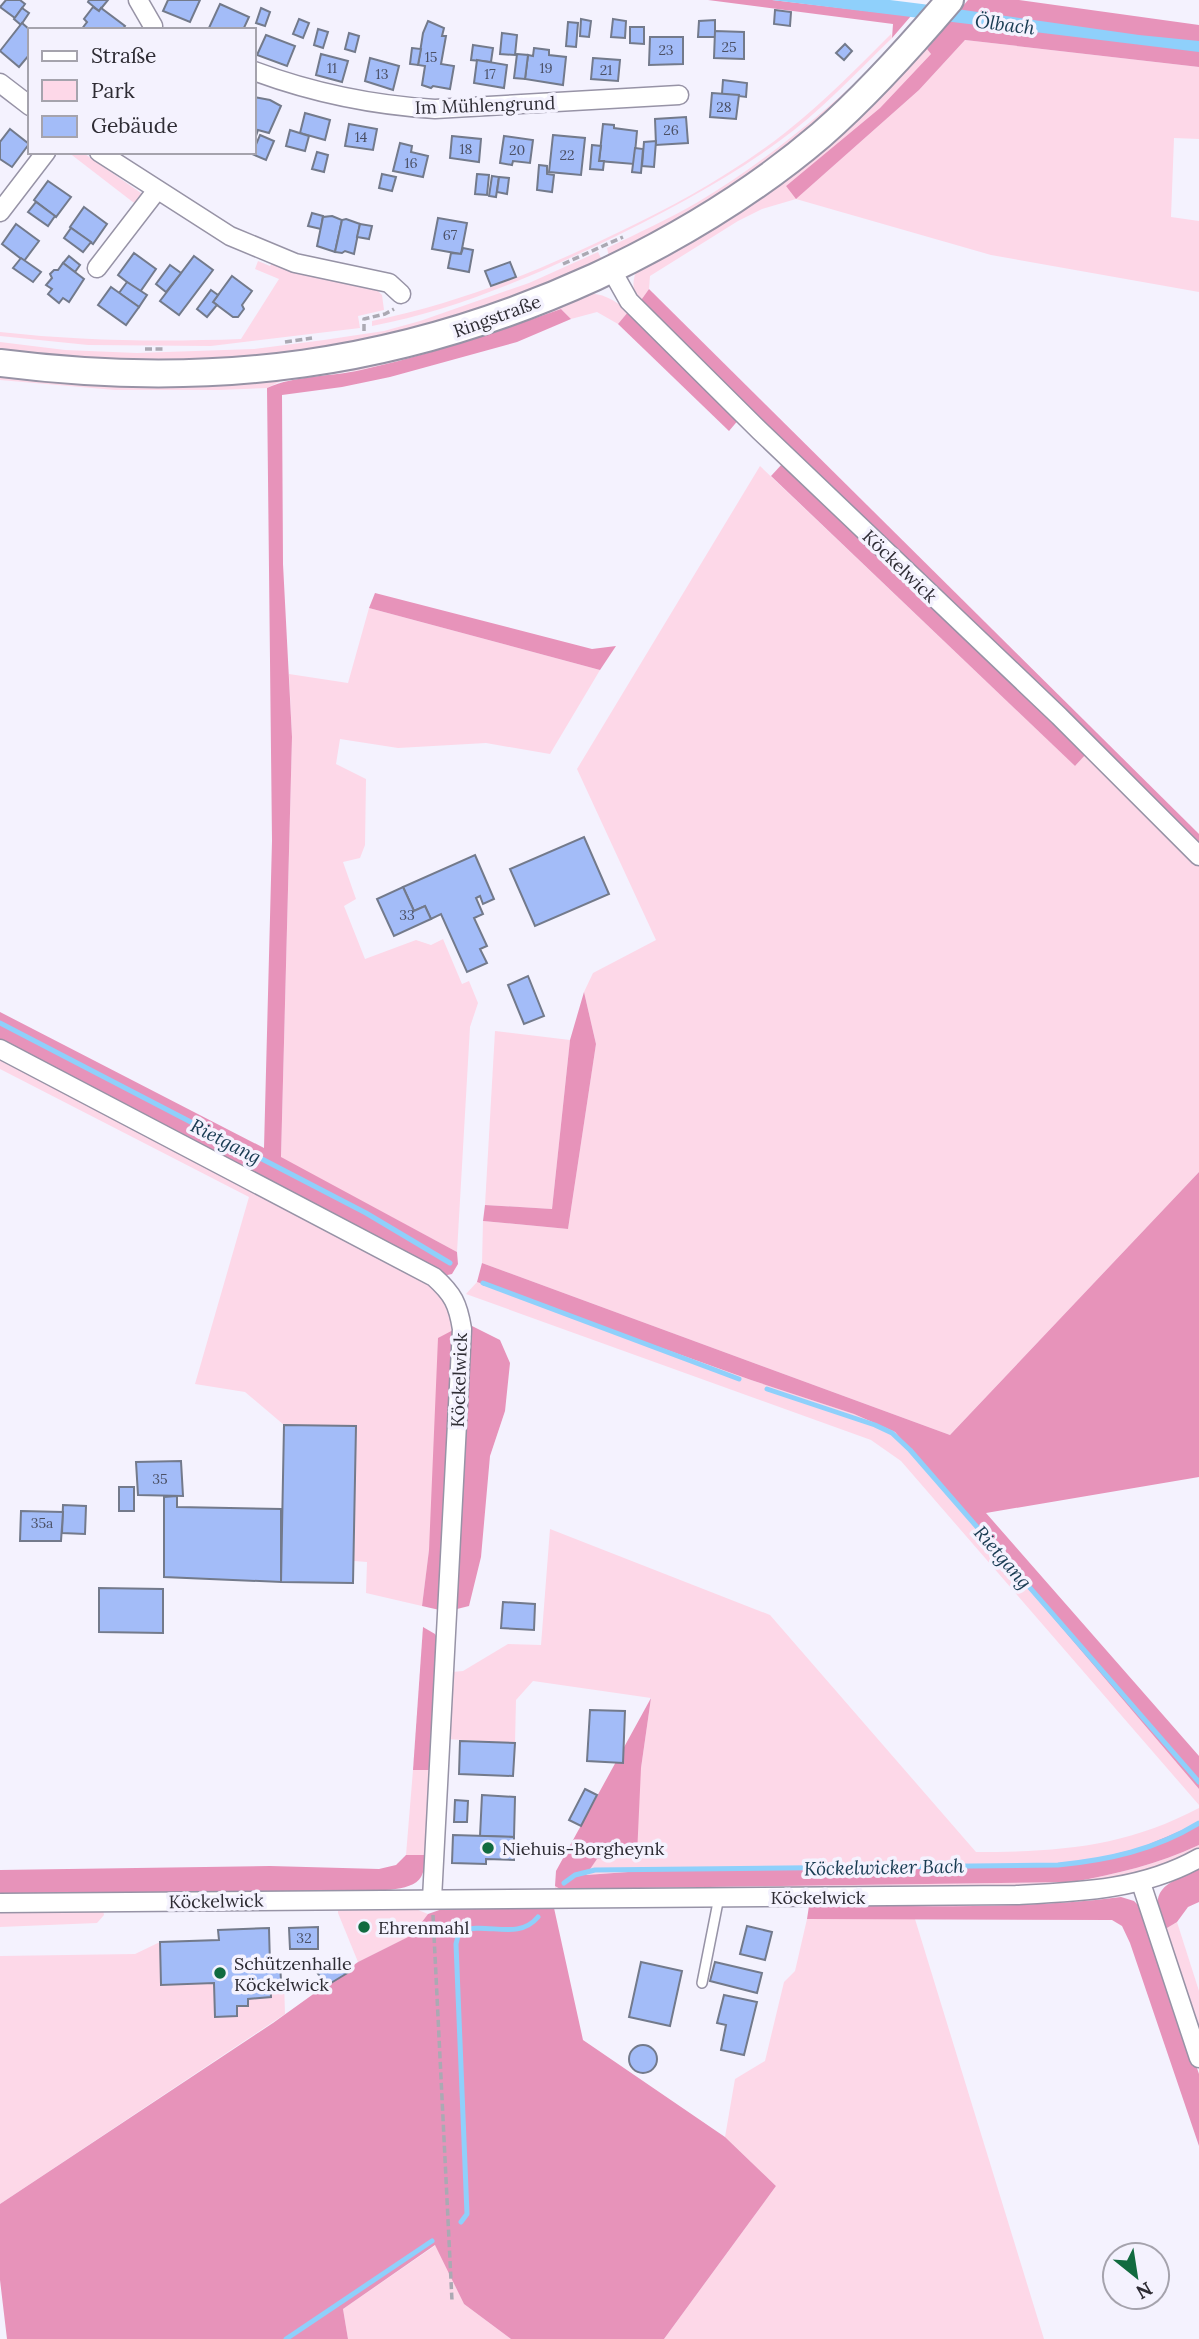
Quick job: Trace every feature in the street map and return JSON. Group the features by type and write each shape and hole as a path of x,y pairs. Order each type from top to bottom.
{"main road":[{"name":"Ringstraße","path":"0,363 121,374 167,375 262,369 380,351 443,335 544,300 656,248 772,174 822,134 915,42 950,0"}],"street":[{"path":"138,0 153,28"},
{"name":"Im Mühlengrund","path":"256,72 331,96 396,107 435,109 679,95"},
{"path":"0,83 28,104"},
{"path":"0,212 44,154"},
{"path":"102,154 230,236 295,263 389,283 401,294"},
{"path":"97,268 157,190"},
{"name":"Köckelwick","path":"611,269 629,301 779,450 1059,716 1199,856"},
{"name":"Köckelwick","path":"0,1049 434,1277 451,1292 462,1329 432,1899"},
{"name":"Köckelwick","path":"0,1903 1016,1895 1084,1892 1141,1883 1199,1858"},
{"path":"1141,1883 1199,2058"}],"lane":[{"path":"702,1983 719,1897"}],"path":[{"path":"563,264 631,233"},
{"path":"364,331 364,319 385,314 395,308 401,294"},
{"path":"283,342 323,337"},
{"path":"141,349 167,349"},
{"path":"432,1899 452,2301"}],"green space":[{"path":"891,34 892,38 851,79 793,130 757,157 692,196 602,243 518,281 431,312 372,326 372,321 467,296 527,273 683,200 725,175 786,132 827,97"},
{"path":"965,40 1199,67 1199,139 1174,138 1171,217 1199,221 1199,292 991,255 796,199 762,209 738,221 650,276 649,289 639,303 634,286 637,269 924,45 931,54 880,108 786,186 797,198 919,90"},
{"path":"887,53 864,81 786,151 682,222 609,257 607,248 698,202 773,151 820,114"},
{"path":"71,154 85,154 141,193 138,206"},
{"path":"598,252 604,264 512,302 389,340 230,363 0,355 0,342 65,350 137,353 254,349 384,331 529,283"},
{"path":"258,261 270,266 273,261 375,288 382,295 384,310 358,316 360,328 211,346 88,345 0,336 0,332 120,340 241,339 279,279 255,269"},
{"path":"583,293 608,298 628,312 618,324 597,312 571,319 561,309 472,340 406,359 360,370 281,381 267,388 115,390 0,380 0,374 227,382"},
{"path":"760,466 1075,766 1087,753 1199,863 1199,1172 950,1435 482,1263 483,1221 568,1229 596,1044 584,992 593,973 656,940 577,769"},
{"path":"369,608 600,670 550,754 486,743 398,748 340,739 336,764 366,779 365,845 360,858 343,862 356,899 344,906 365,959 416,940 431,945 443,939 462,984 469,981 478,1003 470,1027 457,1252 281,1158 292,737 289,674 348,683"},
{"path":"495,1031 570,1040 552,1209 485,1205"},
{"path":"0,1057 417,1273 446,1295 457,1328 422,1606 366,1593 367,1562 354,1561 356,1426 284,1425 245,1392 195,1384 249,1197 0,1069"},
{"path":"477,1282 854,1414 895,1432 1199,1789 1199,1805 901,1461 871,1440 466,1294"},
{"path":"550,1529 770,1615 976,1852 1035,1851 1091,1845 1145,1831 1199,1808 1199,1823 1140,1848 1083,1862 656,1870 585,1875 597,1859 641,1768 651,1698 533,1681 516,1700 515,1743 446,1739 452,1672 463,1671 508,1644 541,1645"},
{"path":"413,1770 434,1770 427,1855 406,1855"},
{"path":"1199,1845 1199,1852 1163,1867 1074,1887 555,1893 555,1886 560,1889 1072,1882 1137,1868"},
{"path":"338,1907 411,1907 428,1914 412,1935 358,1962"},
{"path":"0,1909 103,1910 104,1915 97,1923 0,1927"},
{"path":"807,1919 915,1919 1044,2339 664,2339 776,2186 725,2137 735,2079 765,2061 784,1982 795,1971"},
{"path":"1177,1922 1199,1991 1199,2042 1162,1931"},
{"path":"160,1942 161,1985 214,1983 216,2017 237,2016 237,2006 248,2006 248,1999 271,1997 270,1980 284,1980 285,2014 0,2204 0,1956 135,1954"},
{"path":"436,2245 464,2304 511,2339 348,2339 343,2309"}],"shaded area":[{"path":"708,0 772,0 911,16 892,38 893,24"},
{"path":"968,0 1019,0 1199,25 1199,67 965,40 919,90 796,199 786,186 880,108 931,54 927,49"},
{"path":"649,289 1199,834 1199,847 639,303"},
{"path":"561,309 571,319 517,342 390,377 282,395 283,564 292,737 281,1157 457,1252 458,1264 452,1274 443,1276 0,1046 0,1012 264,1148 272,841 267,388 290,381 386,364"},
{"path":"628,312 740,418 729,431 618,324"},
{"path":"783,463 1087,753 1075,766 771,476"},
{"path":"375,593 592,649 616,646 600,670 369,608"},
{"path":"584,992 596,1044 568,1229 483,1221 485,1205 552,1209 570,1040"},
{"path":"1199,1172 1199,1477 986,1513 1199,1756 1199,1789 895,1432 854,1414 477,1282 482,1263 950,1435"},
{"path":"470,1325 500,1340 510,1363 505,1411 490,1456 481,1557 469,1606 453,1610"},
{"path":"457,1328 444,1611 422,1606 429,1550 438,1338"},
{"path":"423,1627 435,1634 440,1643 434,1770 413,1770"},
{"path":"651,1698 641,1768 637,1855 597,1859 586,1875 656,1870 1083,1862 1140,1848 1199,1823 1199,1845 1137,1868 1072,1882 560,1889 555,1886 556,1871"},
{"path":"406,1855 427,1855 422,1875 409,1886 391,1890 0,1894 0,1870 270,1866 379,1869 396,1865"},
{"path":"1199,1869 1199,1902 1188,1907 1177,1922 1162,1931 1158,1905 1162,1890 1168,1884"},
{"path":"1121,1897 1134,1901 1143,1910 1199,2074 1199,2146 1130,1943 1122,1926 1112,1920 807,1919 809,1906 1045,1904"},
{"path":"445,1908 554,1908 583,2040 725,2137 776,2186 664,2339 511,2339 464,2304 435,2245 343,2309 348,2339 7,2339 0,2280 0,2204 273,2023 358,1962 412,1935 428,1914"}],"water":[{"name":"Ölbach","path":"772,0 890,0 1199,41 1199,52"}],"building":[{"path":"6,0 20,0 25,4 15,18 0,7"},
{"path":"89,0 108,0 99,11"},
{"path":"168,0 200,0 190,22 163,11"},
{"path":"220,4 249,17 244,28 209,28"},
{"path":"93,7 99,11 101,8 125,26 82,28 87,22 84,19"},
{"path":"22,8 29,13 21,25 14,19"},
{"path":"261,8 270,12 265,26 256,23"},
{"path":"775,10 791,12 790,26 774,24"},
{"path":"299,19 309,23 303,38 293,34"},
{"path":"581,19 591,21 589,37 580,36"},
{"path":"613,19 626,21 625,38 611,37"},
{"path":"715,20 715,37 698,37 699,21"},
{"path":"428,21 444,28 442,36 446,36 441,64 454,66 450,89 422,85 425,66 418,65 423,33"},
{"path":"568,22 578,23 576,47 566,46"},
{"path":"22,23 28,28 28,56 19,67 0,51"},
{"path":"630,27 644,27 644,44 630,43"},
{"path":"318,29 328,32 323,48 314,45"},
{"path":"715,31 744,32 744,59 714,58"},
{"path":"349,33 359,36 355,52 345,49"},
{"path":"502,33 517,35 515,55 500,54"},
{"path":"266,35 295,46 287,66 257,55"},
{"path":"650,37 683,37 683,64 649,65"},
{"path":"845,44 852,51 844,60 836,53"},
{"path":"473,45 493,48 491,62 471,60"},
{"path":"412,48 421,49 418,65 410,64"},
{"path":"534,48 549,50 549,55 566,57 563,85 525,79 528,55 533,56"},
{"path":"321,54 348,61 342,82 316,75"},
{"path":"517,54 528,55 525,79 514,78"},
{"path":"370,58 399,66 393,90 365,81"},
{"path":"593,58 620,60 618,81 591,79"},
{"path":"477,60 507,65 504,88 474,83"},
{"path":"723,80 747,83 746,97 722,94"},
{"path":"712,93 739,95 736,119 710,117"},
{"path":"256,97 281,106 269,133 258,130 256,136"},
{"path":"305,113 330,120 325,140 300,133"},
{"path":"686,117 688,143 656,145 655,119"},
{"path":"349,124 377,129 373,150 345,146"},
{"path":"603,124 637,131 634,164 599,161"},
{"path":"10,129 28,145 12,167 0,159 0,142"},
{"path":"290,130 309,136 305,151 286,146"},
{"path":"260,135 274,141 266,160 252,154 256,154"},
{"path":"553,135 585,138 581,175 549,172"},
{"path":"452,136 481,139 479,162 450,158"},
{"path":"504,136 533,140 530,163 500,163"},
{"path":"656,141 654,167 642,166 644,142"},
{"path":"400,143 412,146 411,152 428,156 423,177 393,171"},
{"path":"592,145 601,146 599,161 604,161 603,170 590,169"},
{"path":"635,148 643,149 641,173 632,172"},
{"path":"317,152 328,155 324,172 312,169"},
{"path":"539,165 547,166 547,174 554,175 552,192 537,190"},
{"path":"382,174 396,177 392,191 379,188"},
{"path":"477,174 489,175 487,195 475,194"},
{"path":"492,176 499,177 496,197 489,196"},
{"path":"499,177 509,178 507,194 497,192"},
{"path":"48,181 71,197 56,217 34,200"},
{"path":"36,202 55,216 48,226 28,212"},
{"path":"84,207 107,224 93,244 70,227"},
{"path":"312,213 323,216 321,229 308,226"},
{"path":"332,216 342,220 335,252 317,246 323,217"},
{"path":"438,218 467,223 461,254 432,249"},
{"path":"342,220 360,224 354,254 335,252"},
{"path":"16,224 39,241 24,261 2,244"},
{"path":"360,224 372,226 369,239 357,237"},
{"path":"71,228 91,242 83,252 64,238"},
{"path":"463,248 473,250 469,272 448,268 451,253 461,254"},
{"path":"134,253 156,269 140,292 118,275"},
{"path":"69,256 80,265 75,272 63,263"},
{"path":"194,256 213,270 179,315 160,301"},
{"path":"21,258 41,272 33,282 13,268"},
{"path":"510,262 516,277 491,286 485,271"},
{"path":"63,263 84,279 69,302 63,298 59,303 48,294 52,289 46,285 52,278 50,274 58,270"},
{"path":"170,265 181,273 166,292 156,284"},
{"path":"232,276 252,291 242,305 244,309 238,317 233,317 213,302"},
{"path":"127,282 147,295 139,307 119,293"},
{"path":"111,287 139,307 126,325 98,305"},
{"path":"211,290 218,295 213,302 217,305 207,317 197,309"},
{"path":"584,837 609,894 535,926 510,869"},
{"path":"475,855 494,899 483,904 480,896 476,898 483,914 474,918 487,946 480,949 487,963 467,972 441,914 431,919 425,906 414,911 403,887"},
{"path":"403,887 414,911 425,906 431,919 394,936 377,899"},
{"path":"528,976 544,1016 524,1024 508,985"},
{"path":"284,1425 356,1426 353,1583 281,1582"},
{"path":"181,1461 183,1496 138,1495 136,1462"},
{"path":"119,1487 134,1487 134,1511 119,1511"},
{"path":"177,1496 177,1507 281,1509 281,1582 164,1577 164,1497"},
{"path":"63,1505 86,1506 85,1534 62,1533"},
{"path":"21,1511 63,1512 61,1541 20,1541"},
{"path":"99,1588 163,1589 163,1633 99,1632"},
{"path":"503,1602 535,1604 534,1630 501,1628"},
{"path":"590,1710 625,1711 623,1763 587,1761"},
{"path":"460,1741 515,1743 513,1776 459,1774"},
{"path":"585,1789 597,1795 581,1826 569,1820"},
{"path":"482,1795 515,1797 514,1837 480,1836"},
{"path":"455,1800 468,1801 467,1822 454,1822"},
{"path":"453,1835 514,1837 514,1860 486,1859 486,1864 452,1863"},
{"path":"747,1926 772,1932 765,1960 740,1954"},
{"path":"318,1927 318,1949 290,1949 289,1928"},
{"name":"Schützenhalle Köckelwick","path":"269,1928 270,1965 280,1965 281,1980 270,1980 271,1997 248,1999 248,2006 237,2006 237,2016 215,2017 214,1983 161,1985 160,1942 219,1940 218,1930"},
{"path":"338,1955 349,1972 326,1986 315,1969"},
{"path":"641,1962 682,1971 670,2026 629,2017"},
{"path":"715,1962 762,1973 757,1993 710,1981"},
{"path":"724,1995 757,2002 744,2055 721,2050 726,2025 717,2023"},
{"path":"643,2045 653,2049 657,2059 653,2069 643,2073 633,2069 629,2059 633,2049"}],"waterway":[{"name":"Rietgang","path":"0,1023 366,1213 450,1263"},
{"name":"Rietgang","path":"483,1283 739,1379"},
{"name":"Rietgang","path":"767,1389 892,1433 910,1450 1199,1782"},
{"name":"Köckelwicker Bach","path":"564,1883 575,1875 595,1870 1058,1865 1095,1860 1148,1847 1199,1823"},
{"name":"Köckelwicker Bach","path":"461,2222 467,2214 456,1944 459,1932 479,1928 511,1930 530,1924 538,1917"},
{"name":"Köckelwicker Bach","path":"286,2339 432,2241"}],"place":[{"name":"Niehuis-Borgheynk","path":"488,1848"},
{"name":"Ehrenmahl","path":"364,1927"},
{"name":"Schützenhalle Köckelwick","path":"220,1973"}]}
